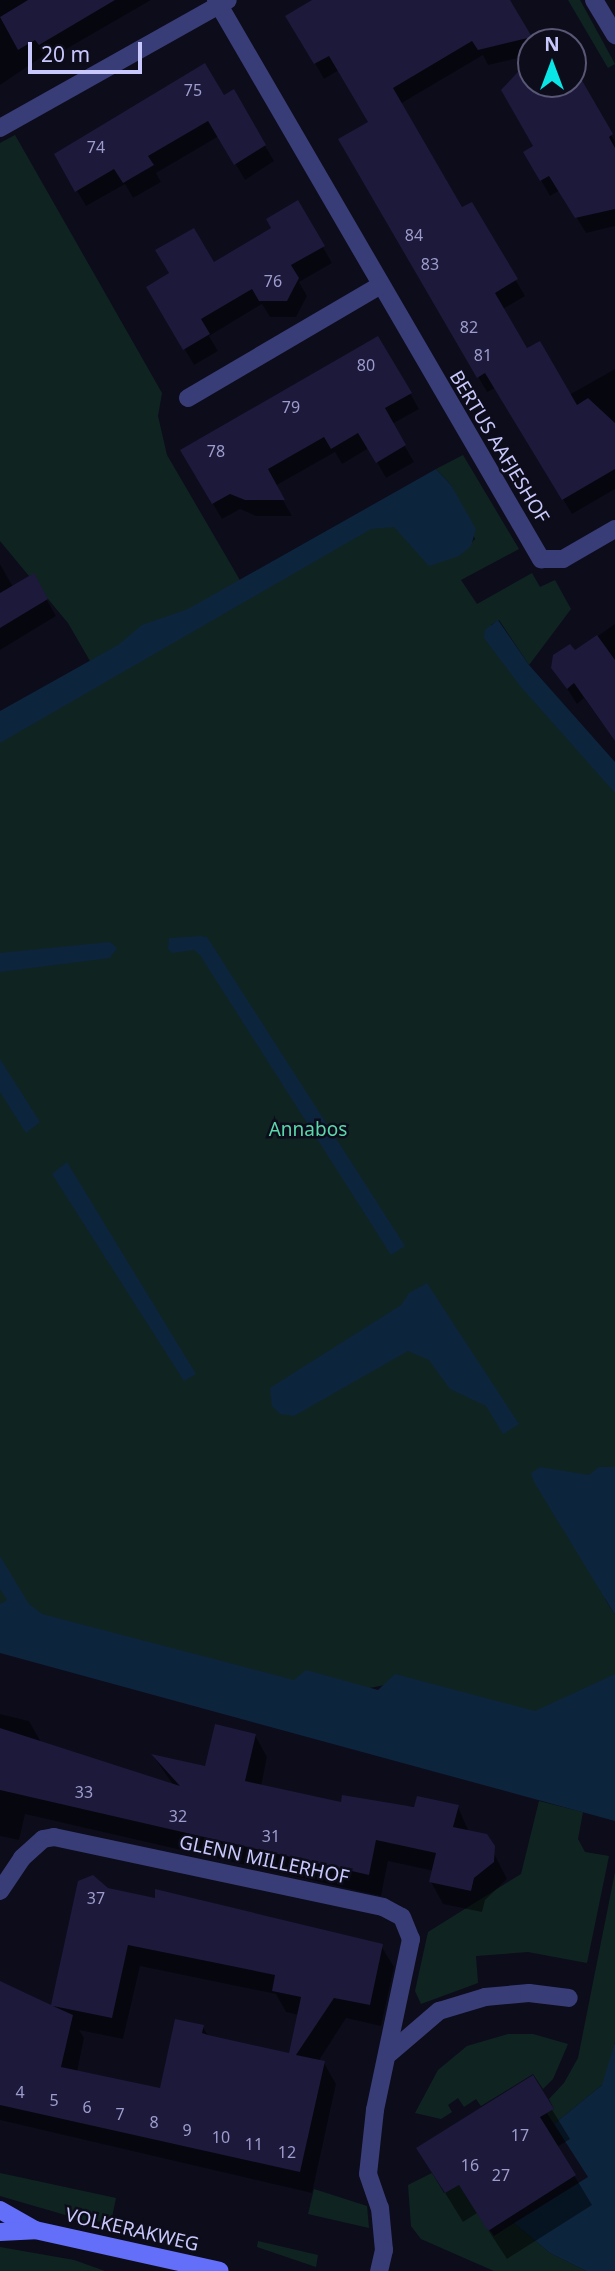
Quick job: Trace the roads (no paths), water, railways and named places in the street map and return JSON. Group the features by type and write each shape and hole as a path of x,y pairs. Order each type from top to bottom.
{"street":[{"path":"594,0 615,35"},
{"name":"BERTUS AAFJESHOF","path":"0,128 221,2 379,286 541,559 563,559 615,529"},
{"path":"188,398 379,286"},
{"name":"GLENN MILLERHOF","path":"0,1891 29,1851 54,1837 383,1907 402,1917 411,1939 390,2053 375,2110 368,2174 380,2208 384,2250 379,2271"},
{"path":"390,2053 439,2011 462,2004 529,1993 569,1998"},
{"name":"VOLKERAKWEG","path":"0,2210 36,2230"},
{"name":"VOLKERAKWEG","path":"0,2232 36,2230 220,2271"}],"water":[{"path":"436,469 451,485 476,529 471,546 459,556 429,566 394,527 371,529 0,743 0,711 118,645 142,625 188,609"},
{"path":"498,620 529,665 615,762 615,793 521,687 484,638 485,630"},
{"path":"207,937 405,1246 391,1255 200,955 194,950 172,953 168,949 169,938"},
{"path":"110,942 117,948 110,958 0,972 0,953"},
{"path":"0,1059 40,1122 26,1133 0,1092"},
{"path":"67,1162 196,1374 184,1381 52,1174"},
{"path":"427,1283 519,1424 503,1434 486,1406 450,1389 429,1360 408,1351 294,1416 280,1414 272,1406 270,1388 401,1305 409,1293"},
{"path":"540,1467 589,1475 599,1467 615,1467 615,1615 534,1482 531,1473"},
{"path":"0,1556 29,1604 42,1614 294,1680 306,1670 378,1690 395,1674 535,1711 615,1674 615,1821 0,1653 0,1604 7,1600 0,1589"},
{"path":"615,2042 615,2271 586,2271 550,2253 514,2223 588,2177 554,2124 602,2085"}],"park label":[{"name":"Annabos","path":"308,1130"}]}
